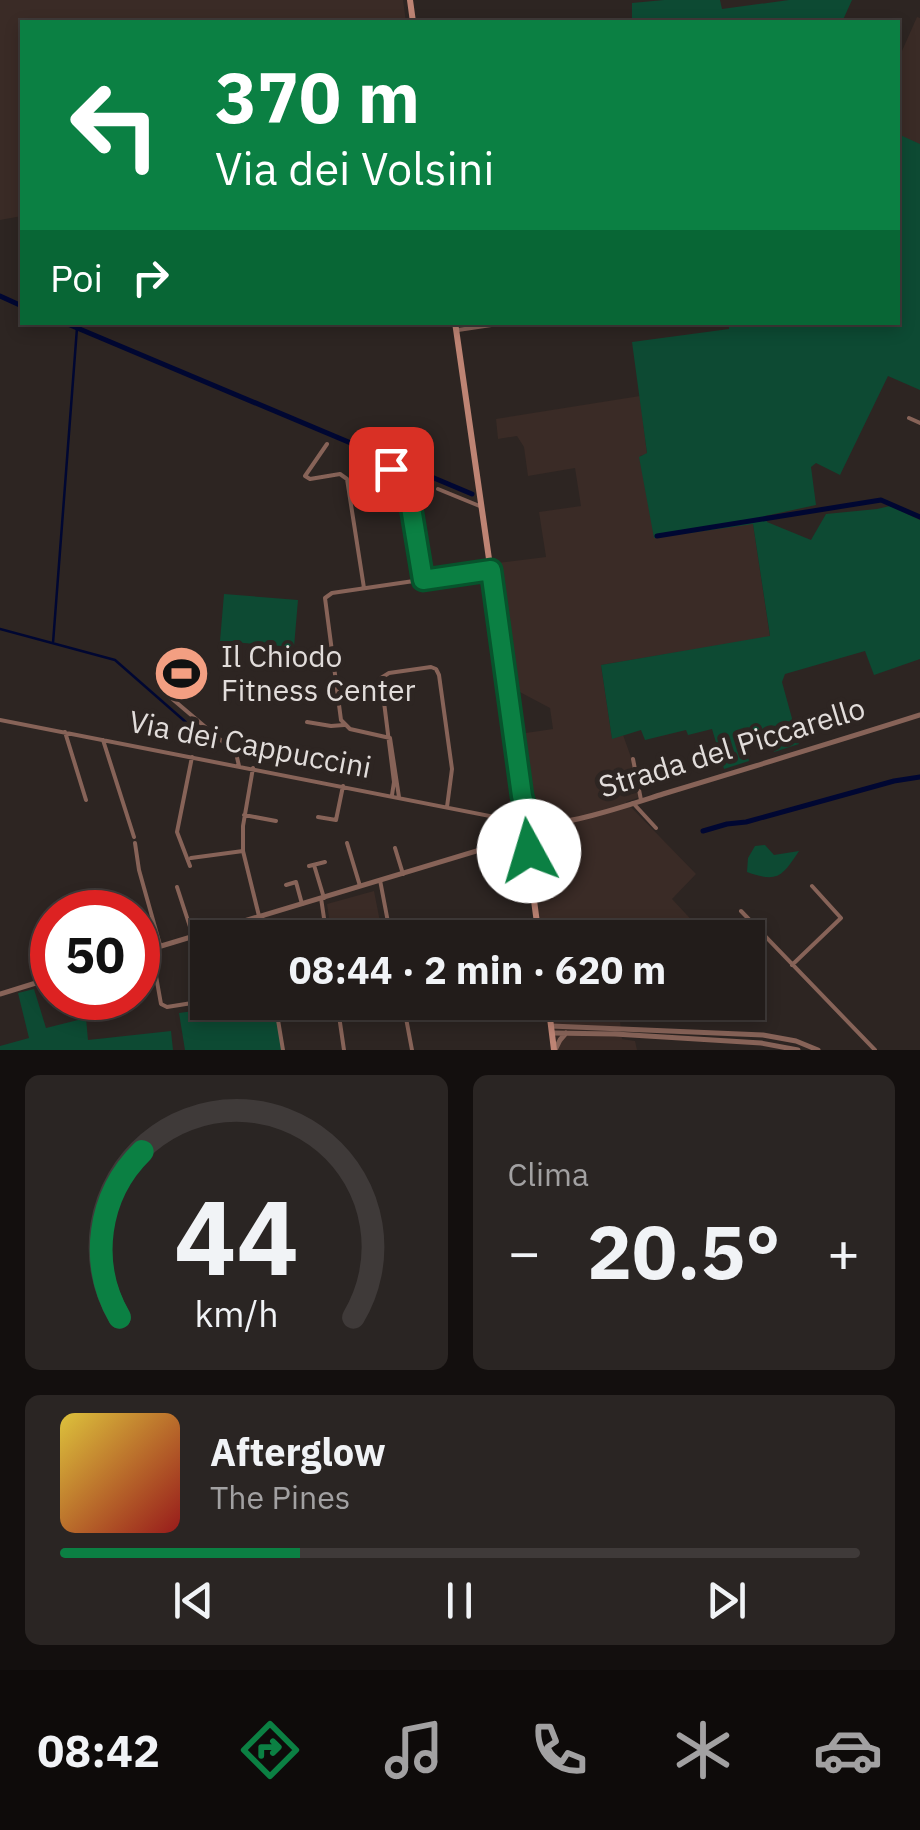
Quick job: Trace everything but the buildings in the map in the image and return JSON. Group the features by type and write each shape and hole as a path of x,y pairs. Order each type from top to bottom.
{"main road":[{"path":"456,326 522,796 532,830 529,863"},
{"path":"522,796 510,830 526,852 537,920"},
{"path":"516,820 530,823"},
{"path":"516,839 524,841 531,835"},
{"path":"551,1020 555,1050"}],"street":[{"path":"909,418 920,423"},
{"path":"326,444 304,476 308,479 340,474 347,479 364,589"},
{"path":"375,471 396,469 406,475 423,580"},
{"path":"438,489 482,507"},
{"path":"390,738 344,725 325,598 329,594 491,570"},
{"path":"400,797 382,677 429,667 438,673 451,766 448,806"},
{"path":"170,698 236,753 240,766"},
{"name":"Strada del Piccarello","path":"531,835 556,823 920,714"},
{"name":"Via dei Cappuccini","path":"0,720 516,820"},
{"path":"307,722 344,725"},
{"path":"64,732 86,800"},
{"path":"390,738 394,785 391,796"},
{"path":"103,740 134,840 144,890"},
{"path":"190,866 178,832 192,757"},
{"path":"634,760 642,800"},
{"path":"252,768 243,850 262,920"},
{"path":"318,818 336,818 343,786"},
{"path":"632,803 656,828"},
{"path":"499,844 518,850 529,863 547,826 534,819 525,807"},
{"path":"244,815 276,820"},
{"name":"Via dei Cappuccini","path":"492,816 510,830"},
{"name":"Strada del Piccarello","path":"530,823 547,826"},
{"path":"490,848 510,830"},
{"path":"250,920 516,839"},
{"path":"347,843 360,886"},
{"path":"394,848 402,874"},
{"path":"191,858 243,850"},
{"path":"325,862 312,865 325,920"},
{"path":"380,880 388,920"},
{"path":"286,884 296,882 302,904"},
{"path":"792,965 841,918 812,886"},
{"path":"177,887 190,927"},
{"path":"741,911 875,1050"},
{"path":"160,946 190,937"},
{"path":"0,994 30,985"},
{"path":"160,998 166,1007 190,1003"},
{"path":"279,1020 283,1050"},
{"path":"340,1020 344,1050"},
{"path":"407,1020 412,1050"},
{"path":"559,1020 566,1029 761,1043 798,1050"},
{"path":"552,1029 763,1035 818,1050"},
{"path":"555,1050 566,1029"}],"shaded area":[{"path":"0,0 403,0 406,20 20,20 20,216 0,220"},
{"path":"917,17 920,18 920,148 900,139 900,55"},
{"path":"640,396 647,454 640,456 753,524 770,637 601,665 612,738 623,735 640,797 626,802 696,874 672,899 692,920 539,920 512,735 553,729 550,708 516,690 497,563 546,557 539,512 581,506 575,468 528,476 524,447 517,436 498,439 496,419"},
{"path":"374,891 380,920 329,920 327,904"},
{"path":"552,1020 620,1020 622,1039 635,1041 637,1050 556,1050"}],"green space":[{"path":"720,0 722,9 789,0 852,0 843,20 632,20 632,3"},
{"path":"900,135 920,144 920,390 888,376 840,475 816,463 811,467 816,505 765,516 767,522 811,540 826,514 890,506 920,520 920,659 874,675 865,651 785,674 782,682 799,744 774,752 766,728 743,735 749,761 724,769 712,729 688,735 686,730 645,740 641,730 612,739 601,665 770,636 753,524 654,538 639,457 647,453 632,342 729,329 729,325 900,325"},
{"path":"224,594 298,600 294,647 220,641"},
{"path":"765,845 774,855 799,851 778,875 765,877 747,872 748,858 755,846"},
{"path":"30,990 30,1020 44,1020 46,1028 86,1020 88,1040 171,1031 173,1050 0,1050 0,1046 29,1038 18,993"},
{"path":"190,1011 190,1020 278,1020 282,1050 185,1050 179,1013"}],"waterway":[{"path":"0,296 20,305"},
{"path":"70,325 472,494"},
{"path":"53,643 77,328"},
{"path":"657,536 881,500 920,517"},
{"path":"0,629 115,660 188,724"},
{"path":"703,831 920,777"}],"place":[{"name":"Il Chiodo Fitness Center","path":"182,674"}],"route":[{"path":"391,469 404,472 406,477 423,580 491,570 522,796 532,830 529,851"}]}
